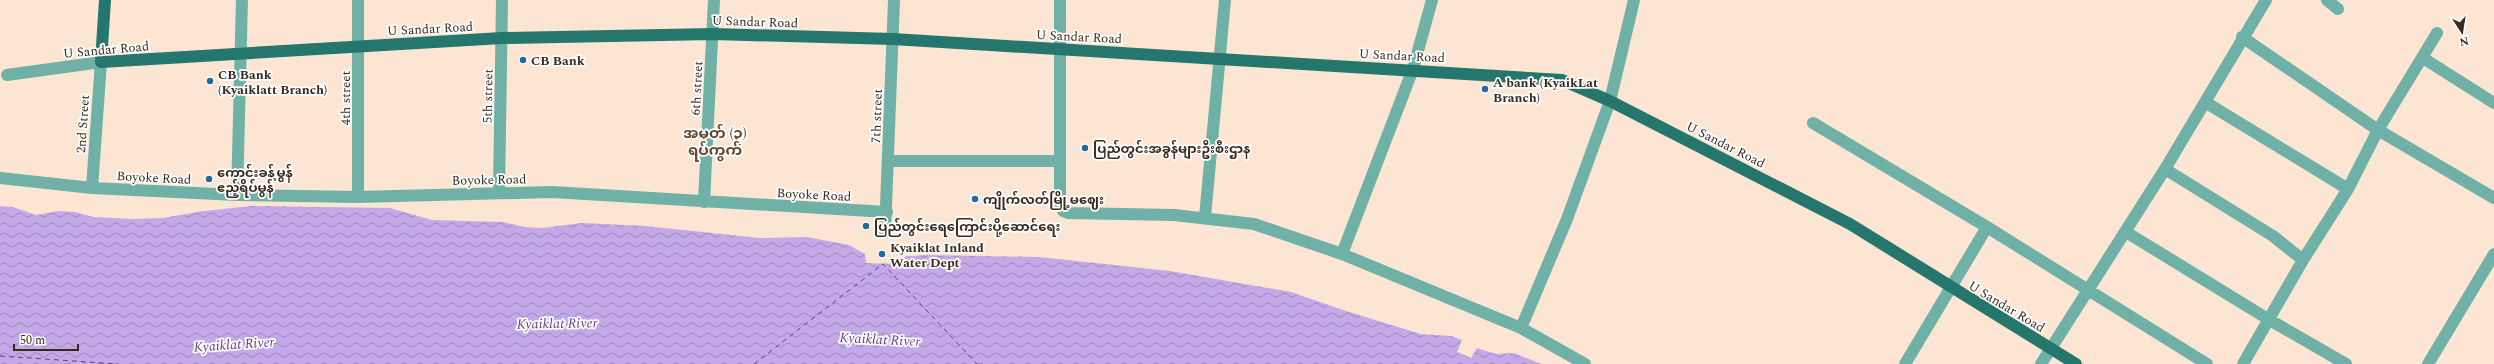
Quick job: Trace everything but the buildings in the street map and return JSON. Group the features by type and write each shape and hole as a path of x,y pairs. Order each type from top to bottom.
{"main road":[{"path":"101,62 105,0"},
{"name":"U Sandar Road","path":"101,62 502,38 712,34 893,39 1413,69 1562,80 1610,100 1850,224 2076,364"}],"street":[{"path":"237,195 242,0"},
{"name":"4th street","path":"358,0 358,197"},
{"name":"5th street","path":"499,192 502,0"},
{"name":"6th street","path":"704,202 714,0"},
{"name":"7th street","path":"886,232 894,0"},
{"path":"1060,0 1060,206 1065,212 1205,217 1254,224 1342,254 1521,328 1585,364"},
{"path":"1205,217 1225,0"},
{"path":"1342,254 1413,69 1432,0"},
{"path":"1521,328 1567,219 1610,100 1634,0"},
{"path":"2041,364 2126,232 2145,198 2165,169 2242,37 2266,0"},
{"path":"2327,0 2338,9"},
{"path":"2243,364 2303,260 2348,189 2378,130 2437,33"},
{"path":"2242,37 2378,130 2494,198"},
{"path":"2423,58 2494,103"},
{"name":"U Sandar Road","path":"7,75 101,62"},
{"name":"2nd Street","path":"92,188 101,62"},
{"path":"2205,102 2348,189"},
{"path":"1813,123 1987,227 2207,364"},
{"path":"888,161 1060,161"},
{"path":"2165,169 2273,236 2303,260"},
{"name":"Boyoke Road","path":"0,178 92,188 237,195 358,197 499,192 552,192 887,212"},
{"path":"1910,362 1950,287 1987,227"},
{"path":"2126,232 2268,319 2346,364"},
{"path":"2428,364 2494,254"}],"water":[{"name":"Kyaiklat River","path":"0,206 13,207 36,215 59,211 75,212 93,217 132,219 163,218 204,211 251,206 390,208 432,220 503,222 524,227 543,228 582,223 645,226 760,238 807,237 849,245 865,254 866,263 900,264 901,257 925,255 1039,257 1170,271 1291,292 1421,334 1451,336 1462,340 1457,352 1471,358 1477,348 1496,354 1514,353 1541,364 0,364"}],"ferry route":[{"path":"754,364 883,264 977,364"},
{"path":"0,356 118,364"}],"place":[{"name":"CB Bank","path":"523,60"},
{"name":"CB Bank (Kyaiklatt Branch)","path":"210,81"},
{"name":"A bank (KyaikLat Branch)","path":"1485,89"},
{"name":"ပြည်တွင်းအခွန်များဦးစီးဌာန","path":"1085,148"},
{"name":"ကောင်းခန့်မွန် ဧည့်ရိပ်မွန်","path":"209,179"},
{"name":"ကျိုက်လတ်မြို့မဈေး","path":"975,199"},
{"name":"ပြည်တွင်းရေကြောင်းပို့ဆောင်ရေး","path":"866,226"},
{"name":"Kyaiklat Inland Water Dept","path":"882,254"}],"district":[{"name":"အမှတ် (၃) ရပ်ကွက်","path":"715,142"}]}
